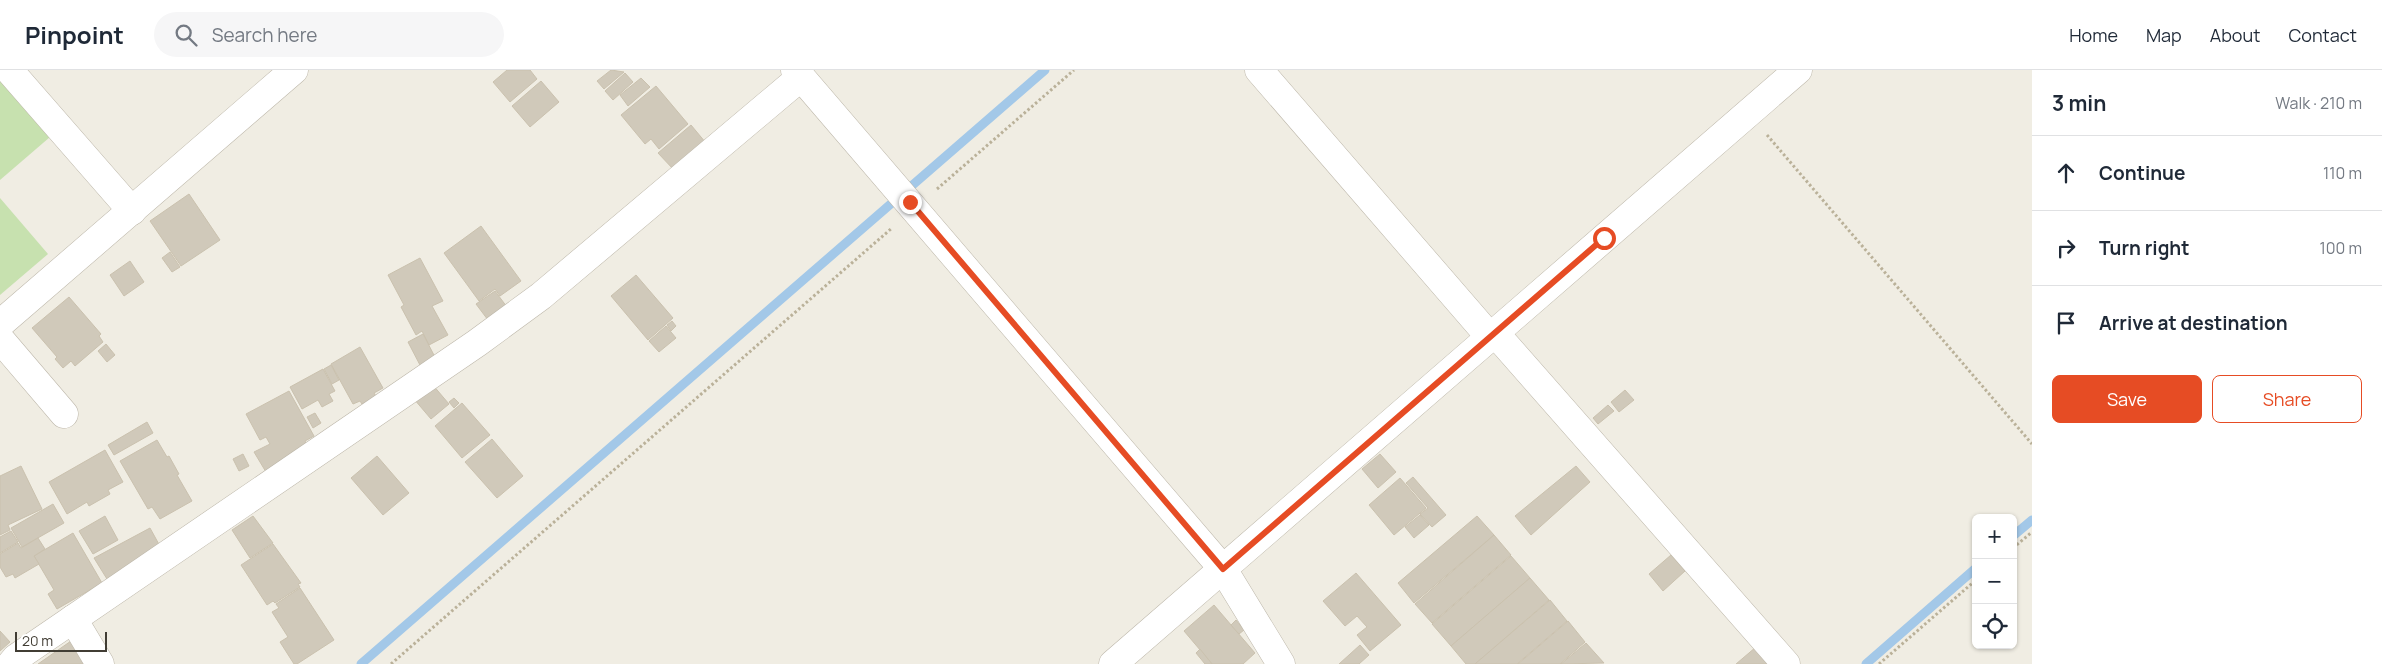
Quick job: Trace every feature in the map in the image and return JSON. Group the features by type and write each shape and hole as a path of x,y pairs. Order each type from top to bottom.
{"street":[{"path":"9,70 132,210"},
{"path":"0,324 294,70"},
{"path":"1259,70 1492,335 1786,664"},
{"path":"1113,664 1798,70"},
{"path":"11,664 16,658 469,349 541,296 798,74 913,205 1223,569 1281,664"},
{"path":"0,339 64,414"},
{"path":"73,619 100,664"}],"path":[{"path":"391,664 913,205 1074,70"},
{"path":"1748,113 2032,444"},
{"path":"2017,545 2032,532"},
{"path":"1879,664 1972,583"}],"green space":[{"path":"0,80 50,137 0,180"},
{"path":"0,198 48,254 0,295"}],"building":[{"path":"507,70 530,70 537,79 510,102 493,82"},
{"path":"611,70 624,72 604,89 597,81"},
{"path":"625,73 633,82 613,100 605,91"},
{"path":"641,78 650,87 628,106 620,95"},
{"path":"541,81 559,102 530,127 512,106"},
{"path":"656,86 688,124 659,149 651,139 645,144 621,115"},
{"path":"691,125 706,143 674,170 658,153"},
{"path":"189,194 220,240 181,266 150,221"},
{"path":"481,226 521,281 500,296 495,289 479,301 444,253"},
{"path":"170,252 180,267 172,272 162,258"},
{"path":"420,258 443,301 432,306 448,335 429,345 422,331 416,335 401,307 404,305 388,275"},
{"path":"130,261 144,282 124,296 110,275"},
{"path":"636,275 673,318 648,340 611,296"},
{"path":"495,291 507,307 488,320 476,304"},
{"path":"69,297 101,334 99,336 103,342 75,366 71,361 63,368 55,359 57,357 32,328"},
{"path":"672,321 676,326 671,331 667,325"},
{"path":"666,326 676,338 659,352 649,341"},
{"path":"423,334 436,359 421,367 408,342"},
{"path":"106,344 115,355 107,362 98,351"},
{"path":"360,347 383,388 374,393 376,396 362,404 360,401 353,404 331,364"},
{"path":"331,365 339,380 332,384 324,369"},
{"path":"323,369 335,391 329,394 333,401 322,407 318,400 302,409 290,387"},
{"path":"432,384 449,404 431,419 414,399"},
{"path":"1625,390 1634,400 1619,412 1611,402"},
{"path":"289,391 314,436 305,441 307,445 285,458 287,461 266,472 254,452 270,444 266,437 260,440 246,414"},
{"path":"454,398 459,403 454,408 449,402"},
{"path":"462,403 490,435 462,458 435,426"},
{"path":"1608,405 1614,411 1598,424 1593,418"},
{"path":"315,413 321,423 313,428 307,417"},
{"path":"147,422 153,433 114,455 108,445"},
{"path":"492,439 523,476 497,498 465,462"},
{"path":"157,440 167,457 169,456 179,474 177,475 192,501 160,519 152,507 148,509 120,461"},
{"path":"105,450 123,482 108,490 110,494 89,506 87,502 67,514 49,482"},
{"path":"243,454 249,466 239,471 233,459"},
{"path":"1380,454 1396,472 1378,488 1362,469"},
{"path":"377,456 409,493 383,515 351,478"},
{"path":"21,466 42,509 8,525 10,530 0,535 0,476"},
{"path":"1576,466 1590,482 1531,535 1515,516"},
{"path":"1413,477 1446,515 1432,527 1420,514 1428,508 1406,483"},
{"path":"1400,478 1426,508 1394,535 1369,505"},
{"path":"53,504 64,523 22,547 11,528"},
{"path":"1420,515 1429,525 1414,538 1405,527"},
{"path":"105,516 118,540 93,554 79,531"},
{"path":"253,516 273,543 250,558 232,530"},
{"path":"1477,516 1494,535 1414,603 1398,583"},
{"path":"150,528 161,548 107,579 94,558"},
{"path":"11,531 18,542 0,553 0,537"},
{"path":"73,533 102,583 57,609 48,594 54,590 34,556"},
{"path":"1494,535 1511,555 1432,623 1415,604"},
{"path":"38,538 45,549 34,556 39,564 15,578 13,574 6,577 0,567 0,554 18,543 21,548"},
{"path":"273,544 301,583 298,584 300,587 275,603 273,601 267,605 241,565"},
{"path":"1671,555 1685,571 1663,591 1649,574"},
{"path":"1511,556 1530,578 1451,646 1432,624"},
{"path":"1356,573 1401,625 1370,651 1357,635 1367,627 1357,616 1345,626 1323,601"},
{"path":"1530,578 1549,600 1475,664 1466,664 1451,646"},
{"path":"300,588 334,640 297,664 294,664 280,642 288,637 272,612 279,608 276,604"},
{"path":"1550,600 1567,621 1517,664 1475,664"},
{"path":"1214,605 1255,653 1243,664 1212,664 1184,631"},
{"path":"1236,620 1244,630 1239,634 1231,625"},
{"path":"1568,621 1585,642 1560,664 1518,664"},
{"path":"0,631 10,642 0,651"},
{"path":"71,641 88,664 38,664"},
{"path":"1586,643 1604,663 1561,664"},
{"path":"1360,645 1369,655 1359,664 1339,664"},
{"path":"1756,647 1770,664 1736,664"},
{"path":"1200,649 1212,664 1205,664 1196,653"}],"waterway":[{"path":"361,664 1045,70"},
{"path":"2017,533 2032,520"},
{"path":"1866,664 1972,571"}],"route":[{"path":"910,202 1223,569 1604,238"}]}
